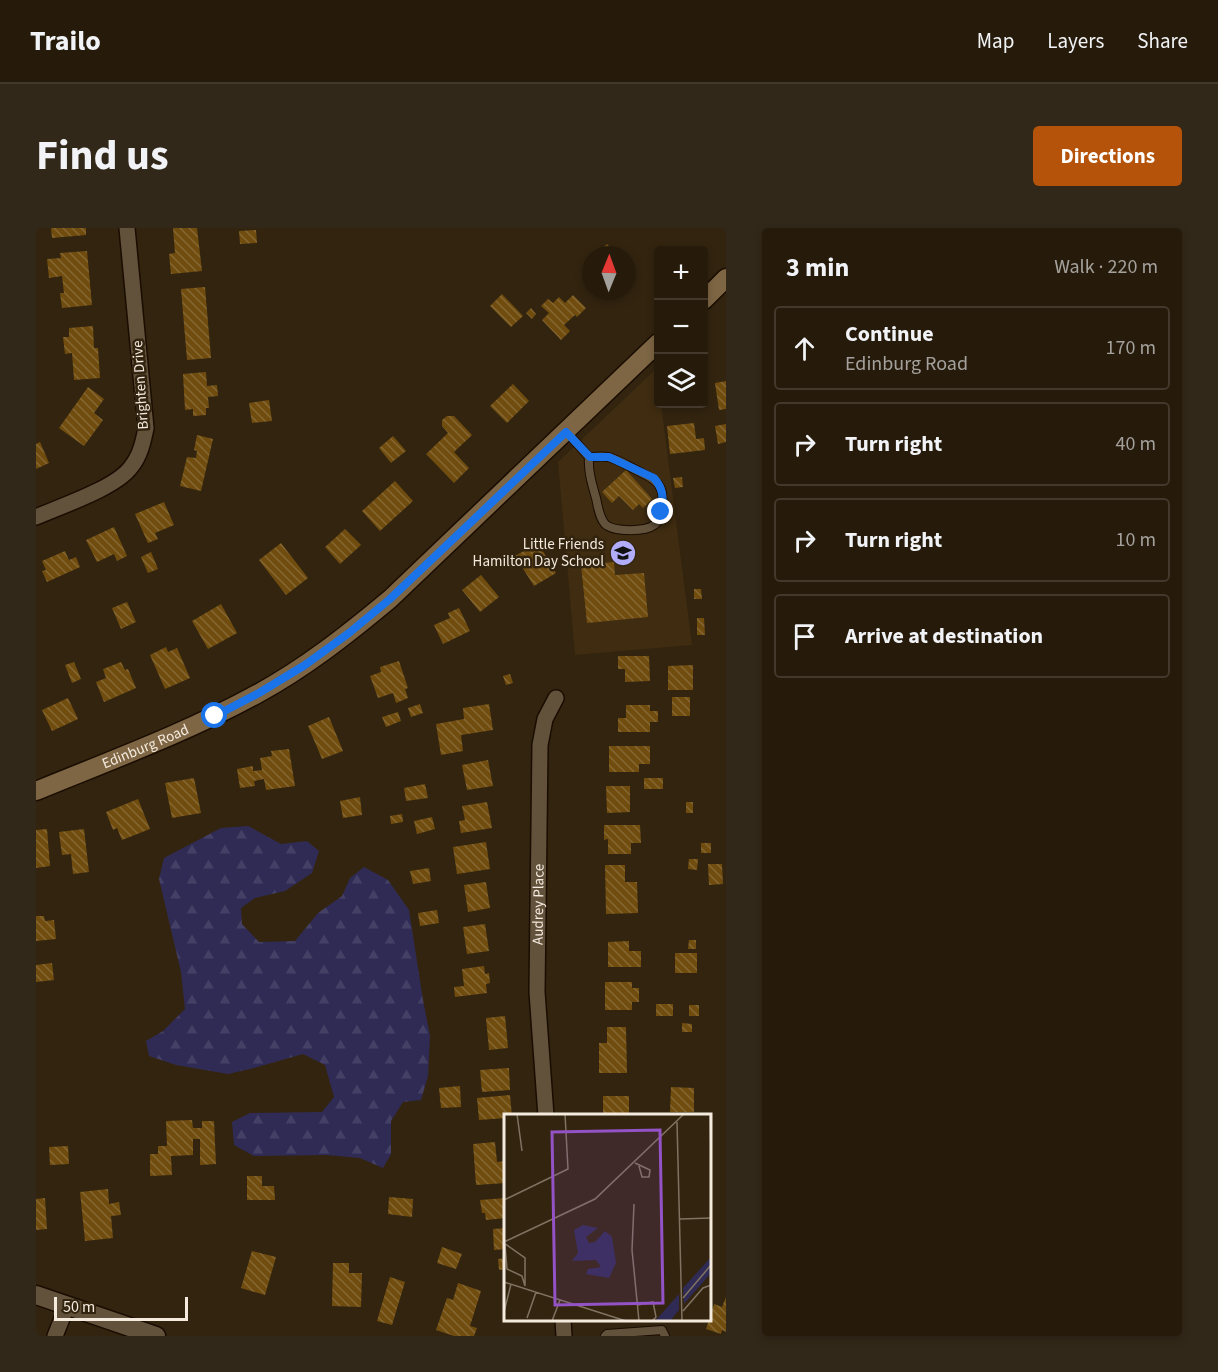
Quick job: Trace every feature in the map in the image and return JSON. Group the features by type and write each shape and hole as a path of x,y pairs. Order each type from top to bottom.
{"main road":[{"path":"708,296 726,278"},
{"name":"Edinburg Road","path":"36,791 215,716 305,665 390,599 654,347"}],"street":[{"name":"Brighten Drive","path":"36,517 112,484 131,469 142,449 146,428 127,228"},
{"name":"Audrey Place","path":"546,1114 537,993 540,745 545,719 556,698"},
{"path":"36,1295 156,1336"},
{"path":"55,1336 67,1306"},
{"path":"563,1321 564,1336"}],"lane":[{"path":"566,432 590,457 609,457 654,478 663,493 663,503 658,520 653,526 641,530 618,530 607,527 602,520 592,485 590,457"},
{"path":"605,1336 662,1330 665,1336"}],"shaded area":[{"name":"Little Friends Hamilton Day School","path":"654,371 654,408 662,408 692,645 575,655 558,462"}],"green space":[{"path":"248,826 281,844 307,841 319,851 312,873 285,891 255,898 241,908 242,924 259,942 295,941 318,913 342,896 350,878 364,867 388,880 409,910 430,1036 428,1076 421,1100 403,1102 391,1121 391,1154 383,1168 360,1158 326,1155 254,1156 234,1145 232,1122 250,1113 322,1112 334,1097 325,1065 303,1054 228,1074 176,1065 149,1056 146,1041 163,1031 185,1009 181,972 159,879 164,858 221,828"}],"building":[{"path":"51,228 86,228 86,235 52,238"},
{"path":"173,228 197,228 202,271 171,274 169,254 175,253"},
{"path":"256,230 257,243 240,244 239,231"},
{"path":"87,251 92,305 62,308 60,293 64,293 62,276 49,278 47,259 61,258 60,253"},
{"path":"205,287 211,358 187,360 181,289"},
{"path":"502,294 523,316 511,327 490,306"},
{"path":"573,295 586,308 564,325 570,331 561,340 542,320 549,313 541,306 548,299 553,303 559,297 565,303"},
{"path":"531,308 536,314 532,319 526,313"},
{"path":"93,326 94,348 98,348 100,378 74,380 72,353 65,354 63,337 69,337 69,328"},
{"path":"206,372 207,386 217,385 218,396 208,397 209,408 206,408 206,415 193,416 193,409 185,410 183,374"},
{"path":"726,381 726,409 719,410 715,383"},
{"path":"513,384 529,401 507,423 490,406"},
{"path":"88,387 104,399 94,413 103,420 84,446 59,428"},
{"path":"269,400 272,421 252,423 249,403"},
{"path":"447,416 454,416 472,435 454,452 469,468 454,483 426,454 448,433 442,426 442,420"},
{"path":"694,423 696,439 704,438 705,450 670,454 667,426"},
{"path":"726,424 726,442 718,444 715,426"},
{"path":"197,435 213,439 201,491 180,486 187,457 196,458 197,451 194,450"},
{"path":"393,436 406,451 391,463 379,448"},
{"path":"40,442 49,463 36,469 36,444"},
{"path":"626,470 652,499 643,508 639,504 633,510 619,496 612,503 602,492"},
{"path":"682,477 683,487 675,488 673,478"},
{"path":"395,481 413,501 380,531 362,511"},
{"path":"164,502 174,525 155,533 158,539 148,543 135,514"},
{"path":"114,527 127,556 117,561 114,554 97,562 86,540"},
{"path":"345,529 361,545 340,564 325,547"},
{"path":"281,543 308,578 286,595 259,560"},
{"path":"538,543 556,573 534,586 515,556"},
{"path":"65,551 69,560 76,557 80,567 47,582 42,571 46,570 42,561"},
{"path":"151,552 158,569 148,573 141,557"},
{"path":"614,562 615,575 644,573 648,617 587,623 581,565"},
{"path":"481,575 499,597 480,612 462,590"},
{"path":"694,589 701,589 702,599 694,599"},
{"path":"127,602 136,622 121,629 112,608"},
{"path":"221,604 237,633 208,649 192,621"},
{"path":"459,608 470,631 443,644 434,625 450,618 448,613"},
{"path":"697,618 704,618 705,635 697,635"},
{"path":"166,647 168,652 177,648 190,678 165,689 150,655"},
{"path":"618,656 649,656 650,681 625,682 625,669 618,669"},
{"path":"399,661 408,688 405,689 408,698 396,703 393,693 378,698 370,676 381,672 380,667"},
{"path":"74,662 81,679 72,683 65,665"},
{"path":"121,662 125,670 128,669 136,688 104,702 96,682 106,678 103,669"},
{"path":"693,665 693,690 668,690 668,666"},
{"path":"510,674 513,683 506,685 503,676"},
{"path":"672,697 690,697 690,716 672,716"},
{"path":"68,698 78,719 52,731 42,710"},
{"path":"420,704 423,713 411,717 408,708"},
{"path":"489,704 493,730 461,735 463,751 441,755 436,724 464,719 463,708"},
{"path":"626,705 650,705 650,711 658,711 658,722 650,722 650,732 618,732 618,718 626,718"},
{"path":"398,712 401,721 386,727 382,717"},
{"path":"329,717 343,751 322,759 308,726"},
{"path":"609,746 650,746 650,764 639,764 639,772 609,772"},
{"path":"289,749 295,786 266,790 264,779 254,781 255,786 240,788 237,769 253,766 253,771 262,770 260,758 272,756 271,751"},
{"path":"488,760 493,786 467,790 462,765"},
{"path":"194,778 201,813 172,818 165,783"},
{"path":"644,778 663,778 663,789 644,789"},
{"path":"425,784 428,798 406,801 404,788"},
{"path":"606,786 630,786 630,812 607,813"},
{"path":"360,797 362,815 343,818 340,801"},
{"path":"138,799 150,829 122,840 117,828 113,830 106,812"},
{"path":"487,802 492,828 461,833 459,821 465,820 462,806"},
{"path":"686,802 693,802 693,813 686,813"},
{"path":"402,814 403,822 391,824 390,816"},
{"path":"432,817 435,829 417,834 414,821"},
{"path":"604,825 640,825 641,843 631,843 631,854 608,854 608,839 604,840"},
{"path":"47,829 50,866 36,868 36,830"},
{"path":"84,829 89,872 73,874 71,854 62,855 59,832"},
{"path":"486,842 490,869 457,874 453,847"},
{"path":"701,843 711,843 711,853 701,853"},
{"path":"689,859 698,859 697,870 688,869"},
{"path":"708,864 722,864 723,884 709,885"},
{"path":"605,865 625,865 625,882 637,882 638,913 606,914"},
{"path":"429,868 431,881 413,884 410,871"},
{"path":"486,882 490,908 468,912 464,885"},
{"path":"437,910 439,923 420,926 418,913"},
{"path":"36,916 44,916 45,921 54,920 56,939 36,941"},
{"path":"485,924 489,951 467,954 463,927"},
{"path":"689,940 696,940 696,949 688,949"},
{"path":"629,941 629,951 641,951 641,967 608,967 608,942"},
{"path":"675,953 697,953 697,973 675,973"},
{"path":"52,963 54,980 36,982 36,965"},
{"path":"484,966 485,974 489,973 490,983 486,984 487,993 455,997 454,987 464,986 462,969"},
{"path":"605,982 632,982 632,988 639,988 639,1002 632,1002 632,1010 605,1010"},
{"path":"656,1004 673,1004 673,1016 656,1016"},
{"path":"689,1005 699,1005 699,1016 689,1016"},
{"path":"505,1016 508,1048 489,1050 486,1018"},
{"path":"682,1023 692,1024 692,1032 682,1032"},
{"path":"607,1027 626,1027 627,1073 599,1073 599,1043 607,1043"},
{"path":"509,1068 510,1090 482,1092 480,1070"},
{"path":"460,1086 461,1107 441,1108 439,1088"},
{"path":"671,1087 694,1088 694,1112 670,1112"},
{"path":"510,1095 512,1114 504,1114 504,1118 479,1120 477,1098"},
{"path":"603,1096 629,1096 629,1114 603,1114"},
{"path":"192,1120 193,1128 202,1128 202,1121 214,1121 216,1164 200,1165 200,1139 193,1139 193,1155 171,1156 172,1175 150,1176 150,1154 158,1154 158,1146 167,1146 166,1121"},
{"path":"495,1142 497,1162 504,1161 504,1183 476,1185 473,1144"},
{"path":"68,1146 69,1164 50,1165 49,1147"},
{"path":"247,1176 262,1176 262,1186 274,1186 275,1200 247,1200"},
{"path":"108,1189 109,1204 119,1202 121,1215 111,1216 113,1238 85,1241 80,1192"},
{"path":"389,1197 413,1199 412,1217 388,1214"},
{"path":"45,1198 47,1229 36,1230 36,1199"},
{"path":"504,1198 504,1218 486,1220 485,1213 482,1213 480,1200"},
{"path":"504,1228 504,1249 494,1250 493,1229"},
{"path":"442,1247 462,1254 456,1269 437,1263"},
{"path":"252,1251 276,1257 265,1295 241,1288"},
{"path":"504,1258 504,1269 499,1270 498,1259"},
{"path":"333,1263 349,1263 349,1273 362,1273 361,1307 332,1306"},
{"path":"390,1277 405,1282 392,1325 377,1321"},
{"path":"458,1283 481,1291 470,1326 477,1328 474,1336 454,1336 436,1330 447,1298 453,1300"},
{"path":"726,1297 726,1332 722,1330 721,1334 706,1329 709,1321 711,1321 714,1304 722,1307"}],"place":[{"name":"Little Friends Hamilton Day School","path":"623,553"}],"route":[{"path":"215,716 305,665 349,633 390,599 566,432 590,457 609,457 654,478 663,493 661,512"}]}
